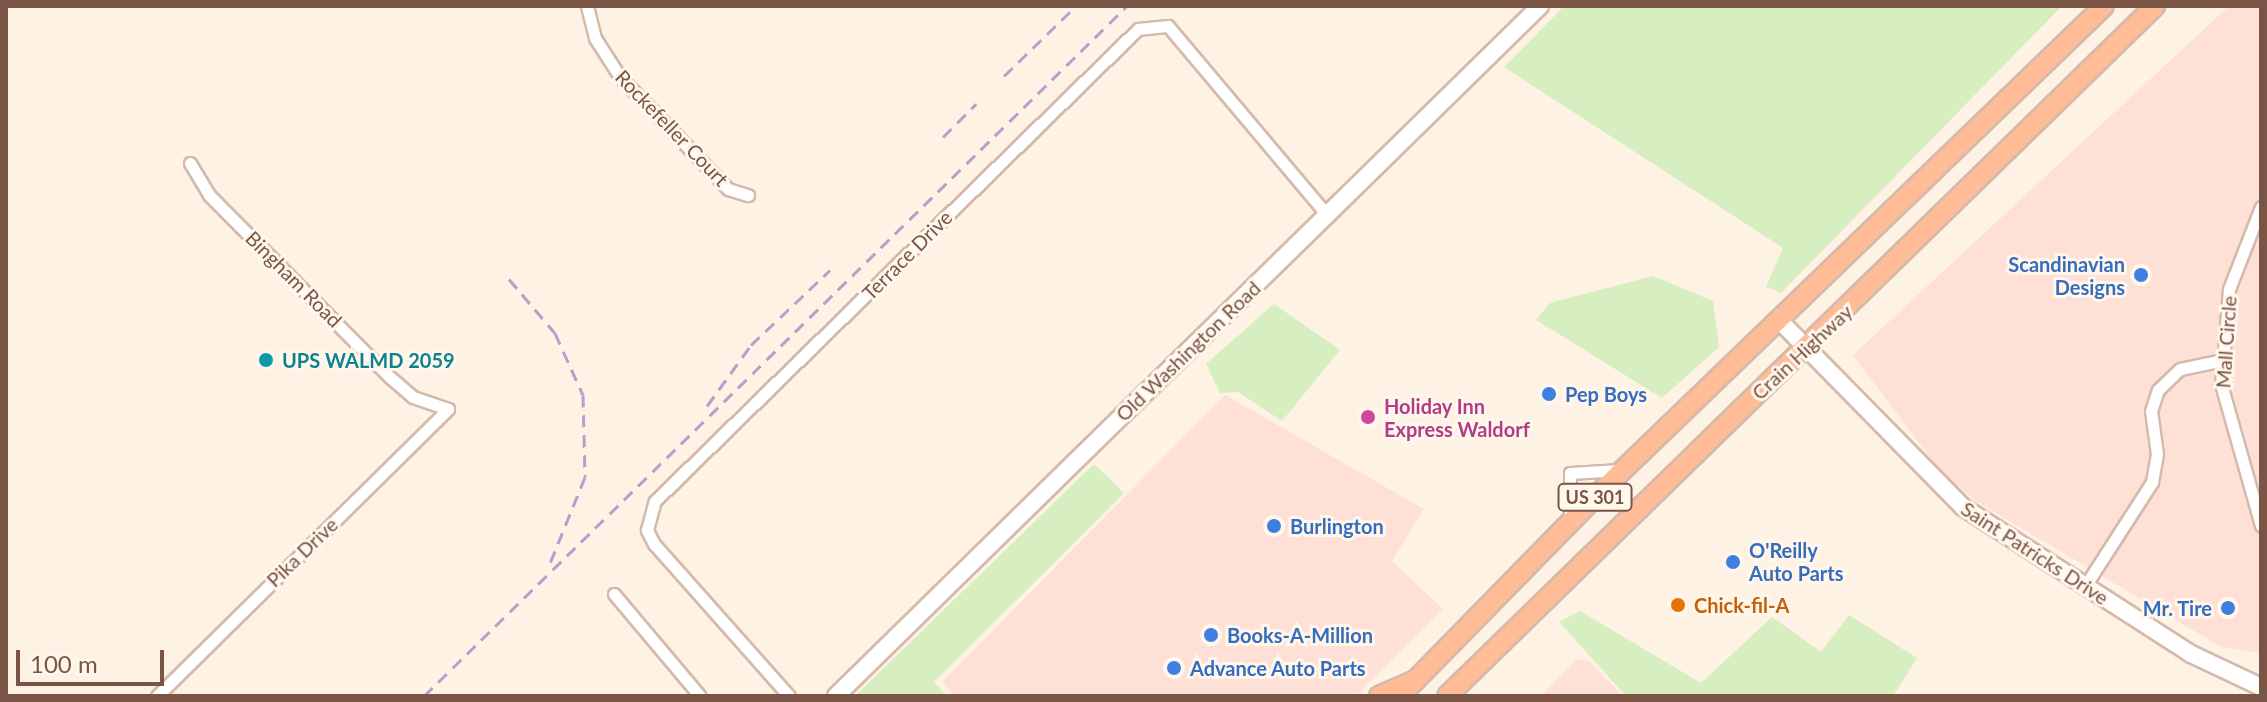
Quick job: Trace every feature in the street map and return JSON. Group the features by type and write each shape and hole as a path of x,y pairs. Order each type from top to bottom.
{"highway":[{"name":"Crain Highway","path":"1400,696 1625,469 1782,323 2104,6"},
{"name":"Crain Highway","path":"1447,696 1807,350 2155,6"},
{"path":"1379,696 1416,680"}],"main road":[{"name":"Old Washington Road","path":"836,696 1540,6"},
{"name":"Saint Patricks Drive","path":"1782,323 1963,507 2191,654 2257,680"}],"street":[{"name":"Rockefeller Court","path":"587,6 595,38 620,77 728,189 748,195"},
{"name":"Terrace Drive","path":"789,696 654,544 647,530 655,501 1138,29 1168,26 1327,215"},
{"name":"Bingham Road","path":"190,163 209,195 391,378 413,397 448,409"},
{"name":"Mall Circle","path":"2261,207 2229,289 2223,360 2223,399 2261,525"},
{"path":"2085,586 2152,482 2157,454 2151,411 2158,390 2180,369 2223,360"},
{"name":"Pika Drive","path":"157,696 448,409"},
{"path":"1570,523 1570,473 1625,469"},
{"path":"614,594 700,696"}],"shaded area":[{"path":"2229,6 2261,6 2261,653 2221,647 1976,501 1940,471 1853,355"},
{"path":"1225,395 1424,509 1392,561 1443,609 1356,696 954,696 942,682"},
{"path":"1577,659 1589,661 1623,696 1541,696"}],"green space":[{"path":"1564,6 2061,7 1781,293 1766,287 1783,248 1504,67"},
{"path":"1653,276 1713,301 1719,347 1662,398 1536,320 1550,303"},
{"path":"1274,304 1340,350 1282,421 1238,392 1220,393 1206,364"},
{"path":"1094,464 1124,493 934,682 947,696 855,696"},
{"path":"1580,611 1701,683 1772,617 1821,652 1849,615 1917,658 1893,696 1626,696 1559,622"}],"railway":[{"path":"1004,76 1076,6"},
{"path":"424,696 1127,6"},
{"path":"943,137 976,104"},
{"path":"707,406 751,345 830,270"},
{"path":"509,279 555,333 583,395 585,477 550,563"}],"place":[{"name":"Scandinavian Designs","path":"2141,275"},
{"name":"UPS WALMD 2059","path":"266,360"},
{"name":"Pep Boys","path":"1549,394"},
{"name":"Holiday Inn Express Waldorf","path":"1368,417"},
{"name":"Burlington","path":"1274,526"},
{"name":"O'Reilly Auto Parts","path":"1733,562"},
{"name":"Chick-fil-A","path":"1678,605"},
{"name":"Mr. Tire","path":"2228,608"},
{"name":"Books-A-Million","path":"1211,635"},
{"name":"Advance Auto Parts","path":"1174,668"}]}
